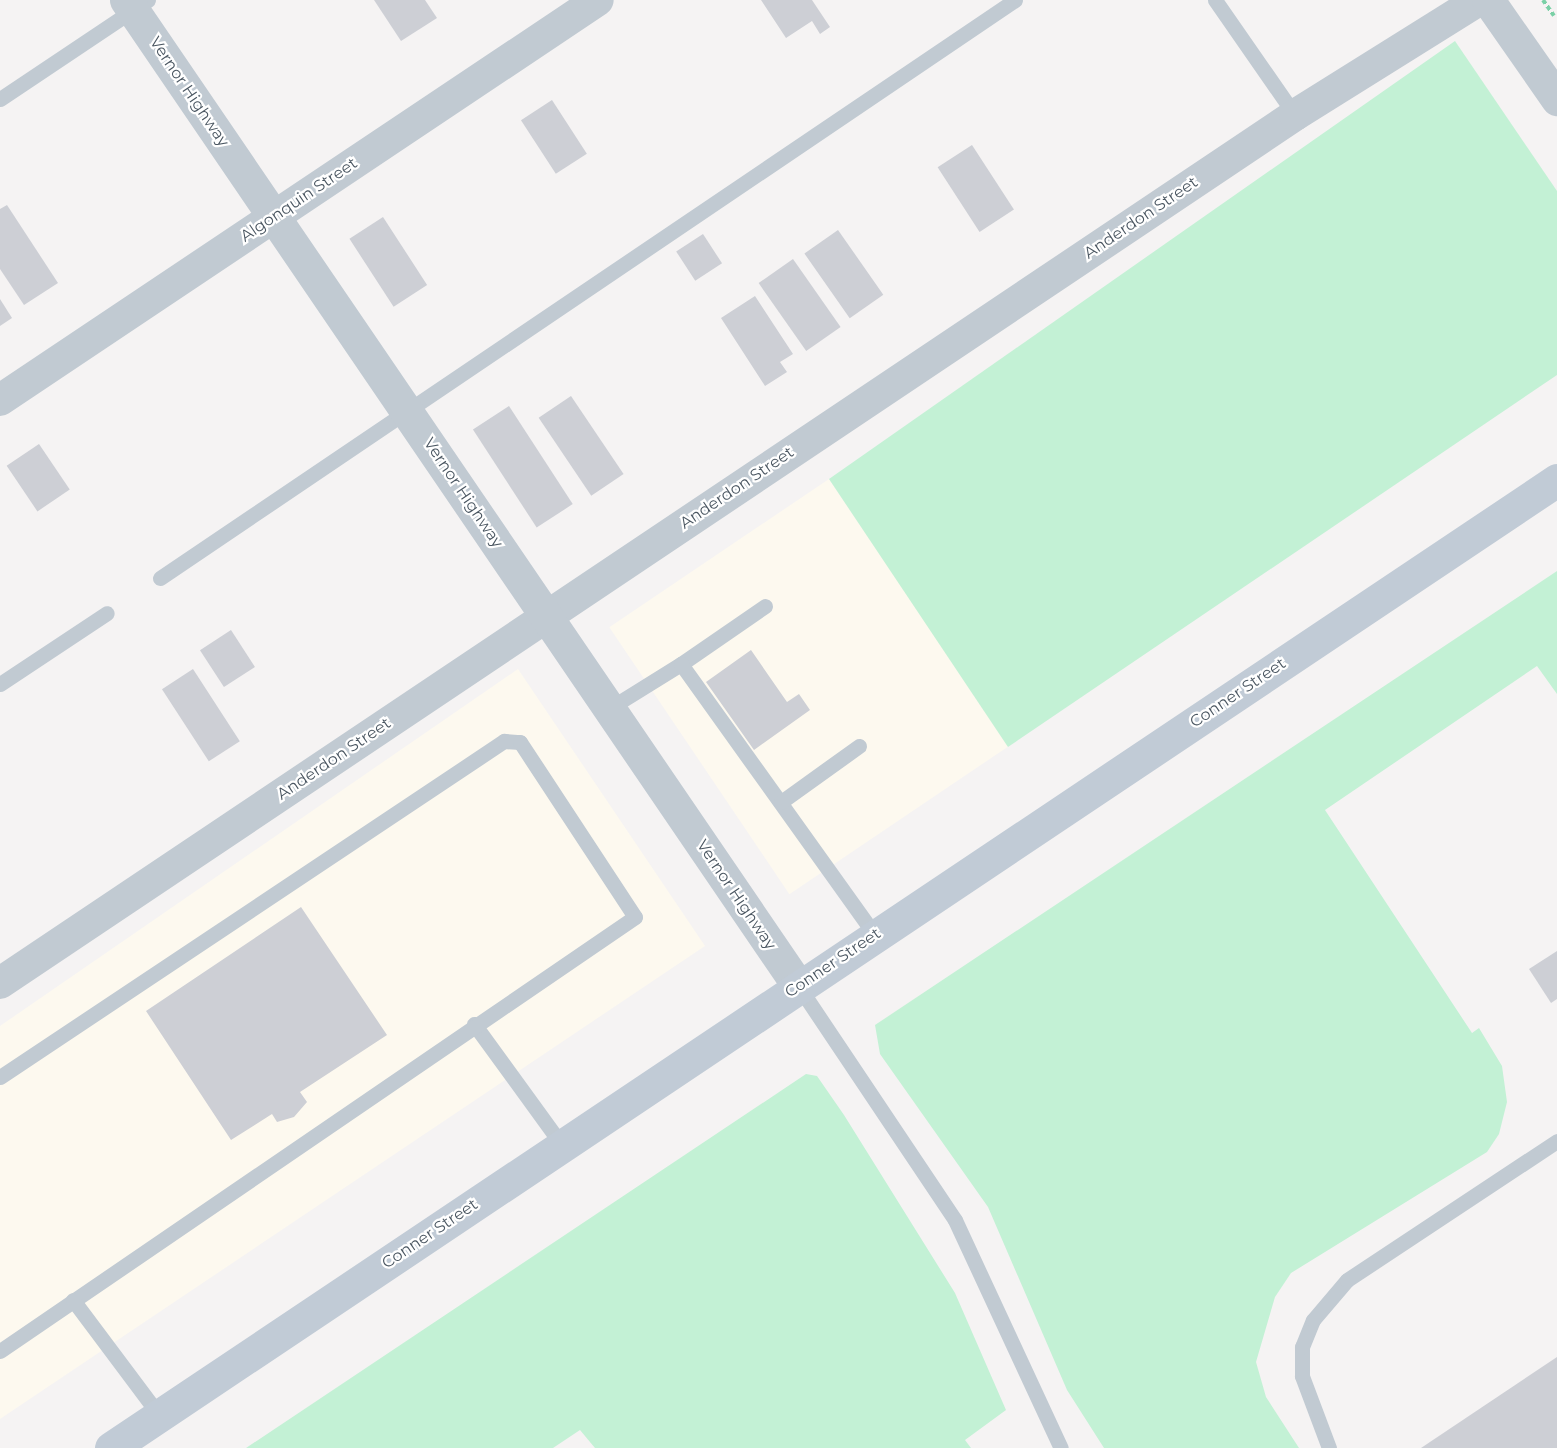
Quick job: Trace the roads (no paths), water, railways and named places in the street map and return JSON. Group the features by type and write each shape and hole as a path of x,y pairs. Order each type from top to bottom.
{"main road":[{"name":"Conner Street","path":"111,1448 1557,480"}],"street":[{"name":"Algonquin Street","path":"0,400 598,0"},
{"name":"Anderdon Street","path":"0,983 1295,116 1479,0"},
{"path":"1488,0 1557,99"},
{"name":"Vernor Highway","path":"136,3 275,217 798,987"}],"lane":[{"path":"160,578 1015,0"},
{"path":"1215,0 1295,116"},
{"path":"0,99 136,3"},
{"path":"610,708 681,664 765,606"},
{"path":"0,684 107,613"},
{"path":"681,664 875,935"},
{"path":"0,1077 481,753 504,741 520,742 635,917 474,1024 0,1351"},
{"path":"781,802 859,746"},
{"path":"798,987 955,1220 1061,1448"},
{"path":"474,1024 562,1145"},
{"path":"1329,1448 1302,1376 1302,1347 1313,1320 1347,1280 1557,1141"},
{"path":"73,1300 159,1415"}]}
